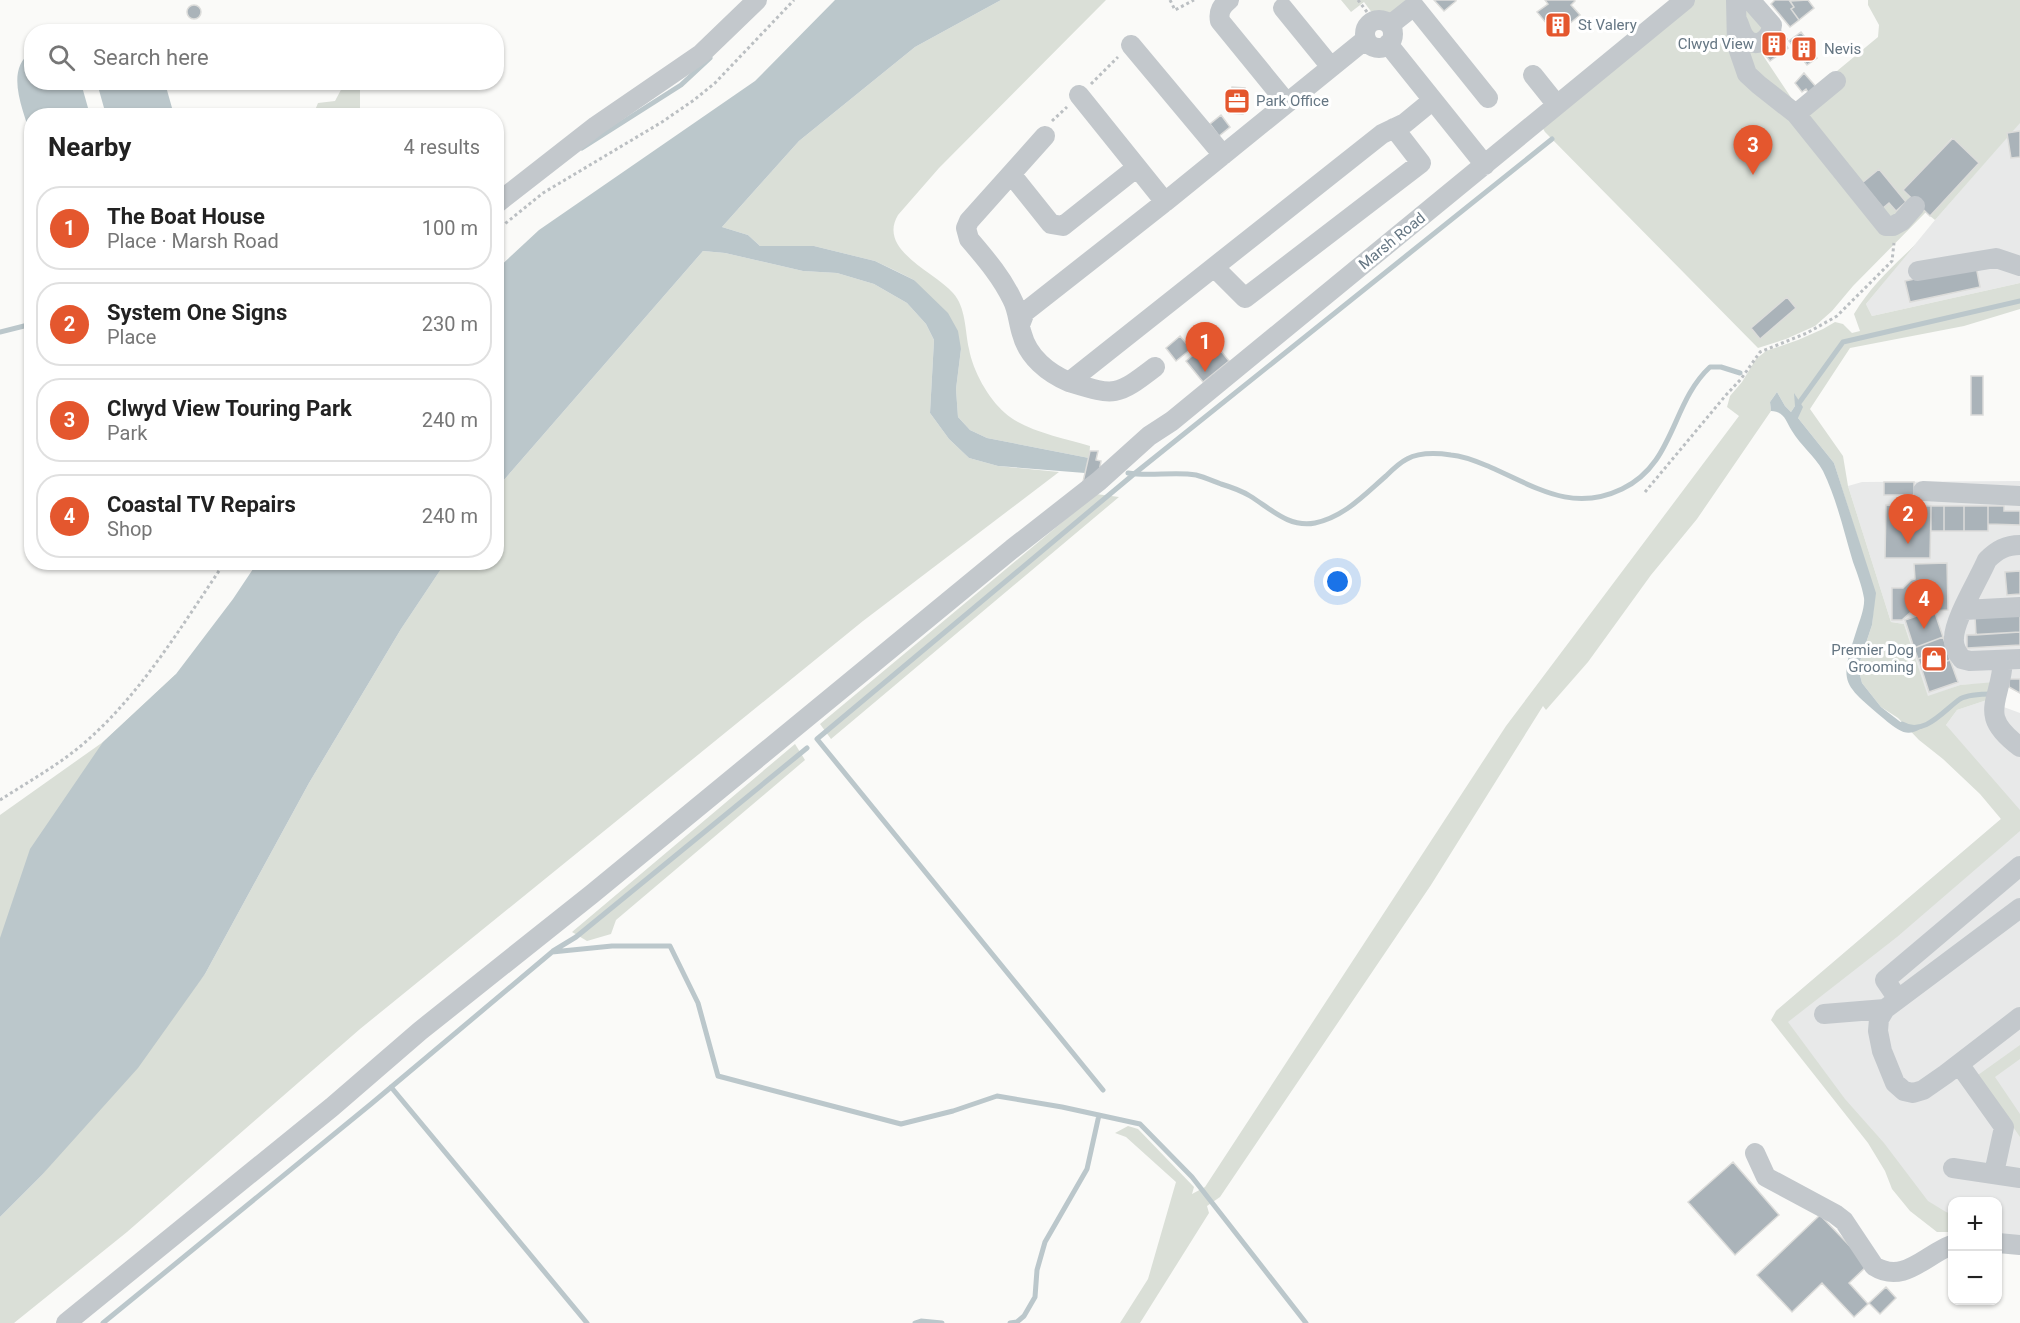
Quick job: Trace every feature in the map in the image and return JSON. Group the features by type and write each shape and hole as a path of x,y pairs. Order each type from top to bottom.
{"street":[{"path":"504,198 596,126 701,54 757,0"},
{"name":"Marsh Road","path":"66,1323 1012,549 1100,481 1149,436 1172,421 1685,0"},
{"path":"1736,0 1737,45 1747,74 1796,114 1886,226 1893,226 1902,221 1915,206"},
{"path":"1737,21 1744,37 1752,42 1766,40 1772,25 1750,0"},
{"path":"1227,1 1221,7 1220,21 1287,103"},
{"path":"1382,22 1393,36 1388,45 1376,48 1366,39 1367,26 1382,22 1414,6 1488,98"},
{"path":"1283,8 1332,67"},
{"path":"1020,325 1025,312 1366,39"},
{"path":"1131,45 1223,155"},
{"path":"1388,45 1485,165"},
{"path":"1533,75 1557,105"},
{"path":"1796,114 1836,81"},
{"path":"1078,96 1165,202"},
{"path":"1069,382 1382,134 1405,123 1433,100"},
{"path":"1214,267 1245,298 1412,170 1421,163 1394,128"},
{"path":"1045,136 969,221 966,233 1003,282 1014,301 1027,347 1037,360 1055,376 1069,382 1113,392 1123,390 1155,367"},
{"path":"1011,174 1051,224 1062,226 1136,168"},
{"path":"1918,271 1996,258 2020,267"},
{"path":"1923,491 2020,496"},
{"path":"2016,543 1987,560 1954,637 1956,652 1962,659 1970,661 2011,659 1998,693 1994,718 1998,726 2020,747"},
{"path":"1964,610 2020,607"},
{"path":"1892,1004 1885,980 2020,866"},
{"path":"2020,908 1892,1004 1879,1019 1878,1031 1882,1051 1895,1083 1904,1091 1913,1093 1923,1090 2020,1017"},
{"path":"1824,1014 1892,1004"},
{"path":"1959,1064 2004,1127 1994,1173"},
{"path":"1755,1153 1766,1177 1844,1221 1874,1266 1880,1270 1899,1272 1910,1269 1948,1248"},
{"path":"1953,1168 2020,1178"},
{"path":"2002,1243 2020,1245"}],"path":[{"path":"504,225 543,193 662,122 694,100 715,83 794,0"},
{"path":"1170,0 1175,10 1194,0"},
{"path":"1358,0 1382,22"},
{"path":"1645,492 1741,379 1760,352 1808,333 1837,316 1892,261 1895,249 1893,226"},
{"path":"0,800 90,738 128,700 219,570"}],"shaded area":[{"path":"835,0 1001,0 915,47 799,141 722,227 748,235 760,246 814,246 875,261 914,280 948,313 958,331 961,349 956,389 958,417 970,430 987,438 1089,458 1085,473 998,466 969,458 949,439 930,413 934,340 926,324 907,303 874,284 837,273 803,271 725,253 703,251 504,480 504,262 539,230 755,81"},
{"path":"1001,0 1106,0 939,168 898,215 894,228 895,239 901,250 945,285 957,299 963,312 974,366 987,392 999,407 1023,425 1090,446 1089,458 987,438 970,430 958,417 956,389 961,349 914,280 875,261 814,246 760,246 748,235 722,227 799,141 915,47"},
{"path":"1341,0 1405,0 1406,2 1389,17 1373,14 1364,2 1351,12"},
{"path":"1690,0 1755,0 1781,31 1758,48 1796,105 1878,37 1879,25 1868,5 1868,0 2020,0 2020,123 1935,220 1930,216 1979,163 1952,138 1904,190 1926,212 1815,326 1758,348 1542,127"},
{"path":"23,60 24,90 83,90 88,108 24,108 24,114 17,80"},
{"path":"99,90 167,90 172,108 104,108"},
{"path":"341,90 360,90 360,108 316,108 318,103 335,101"},
{"path":"2020,122 2020,283 1872,316 1866,304"},
{"path":"1915,245 1866,304 1872,316 2020,283 2020,309 1964,326 1850,348 1810,409 1843,456 1848,486 1891,622 1904,624 1928,696 1960,685 1995,682 1990,699 1957,710 1946,725 2020,810 2020,831 1897,937 1788,1022 1845,1099 1884,1143 1928,1201 1948,1213 1948,1232 1937,1232 1910,1211 1892,1189 1885,1171 1868,1143 1771,1020 1776,1011 2001,819 1980,794 1943,759 1919,740 1898,718 1881,707 1862,683 1858,667 1872,625 1875,593 1834,463 1798,418 1799,403 1795,395 1795,406 1791,412 1777,392 1770,402 1771,411 1697,519 1651,575 1588,662 1546,710 1543,706 1431,885 1220,1197 1207,1206 1209,1213 1140,1323 1120,1323 1148,1279 1176,1182 1126,1137 1115,1133 1128,1126 1138,1129 1194,1187 1192,1194 1205,1187 1506,726 1739,416 1727,407 1730,396 1756,359 1766,351 1798,340 1835,322 1843,324 1852,333 1860,331 1854,314 1890,269"},
{"path":"703,251 725,253 803,271 837,273 874,284 907,303 926,324 934,340 930,413 949,439 969,458 998,466 1059,472 863,621 360,1029 127,1232 14,1323 0,1323 0,1217 41,1176 205,974 309,783 401,629 440,570 504,570 504,480"},
{"path":"1777,392 1791,412 1795,406 1794,393 1803,407 1798,418 1834,463 1876,593 1872,625 1858,667 1862,683 1881,707 1907,727 1921,726 1937,719 1915,732 1904,732 1892,725 1858,696 1847,680 1848,660 1864,605 1862,589 1823,471 1795,436 1784,417 1771,411 1770,402"},
{"path":"2020,481 2020,694 2006,686 2001,706 2020,713 2020,1238 2002,1236 2002,1197 1948,1197 1948,1229 1933,1219 1776,1011 2001,819 1946,725 1957,710 1990,699 1995,683 1960,685 1928,697 1904,624 1891,622 1848,486 1862,482"},
{"path":"1096,494 1119,497 831,739 820,724"},
{"path":"252,570 440,570 401,629 309,783 205,974 138,1068 41,1176 0,1217 0,938 30,849 103,742 176,674"},
{"path":"176,674 0,994 0,815 103,742"},
{"path":"795,744 805,760 616,920 611,934 587,941 572,932"},
{"path":"2020,1045 2020,1059 1995,1077 2020,1114 2020,1137 1978,1075"}],"building":[{"path":"1434,0 1456,0 1456,1 1444,11"},
{"name":"St Valery","path":"1545,0 1574,0 1571,5 1580,15 1556,35 1537,12 1548,4"},
{"path":"1775,0 1789,0 1794,7 1791,9 1799,20 1790,27 1771,4"},
{"path":"1808,0 1814,8 1799,20 1791,9 1794,7 1790,1"},
{"path":"191,5 197,5 201,12 197,19 191,19 187,15 187,9"},
{"name":"Clwyd View","path":"1781,31 1787,39 1783,41 1788,48 1770,61 1759,47"},
{"name":"Nevis","path":"1801,32 1813,48 1811,50 1817,58 1807,65 1789,41"},
{"path":"1804,73 1817,88 1809,94 1806,89 1802,92 1795,83"},
{"name":"Park Office","path":"1232,87 1245,88 1243,114 1229,113"},
{"path":"1221,115 1230,127 1219,136 1210,124"},
{"path":"2020,131 2020,157 2011,158 2007,133"},
{"path":"1953,138 1979,163 1930,216 1903,190"},
{"path":"1879,169 1906,202 1896,211 1889,203 1883,208 1862,183"},
{"path":"1976,266 1980,287 1910,302 1905,281"},
{"path":"1787,297 1796,308 1760,339 1751,328"},
{"path":"1180,336 1191,349 1176,361 1166,348"},
{"path":"1202,348 1211,359 1221,351 1229,361 1203,382 1186,361"},
{"path":"1971,376 1983,376 1983,415 1971,415"},
{"path":"1090,451 1098,451 1096,460 1101,461 1099,472 1083,482"},
{"path":"1884,482 1914,482 1914,495 1884,495"},
{"path":"1886,505 1931,506 1930,558 1885,558"},
{"path":"1931,506 1944,506 1944,531 1931,531"},
{"path":"1944,506 1964,506 1964,531 1944,531"},
{"path":"1964,506 1988,506 1988,531 1964,531"},
{"path":"1988,506 2004,506 2004,511 2020,511 2020,525 1988,524"},
{"path":"1947,563 1948,610 1911,612 1902,620 1892,620 1892,588 1903,588 1915,579 1914,564"},
{"path":"2020,571 2020,594 2007,595 2005,572"},
{"path":"1934,610 1943,637 1914,648 1905,620"},
{"path":"2020,614 2020,632 1976,635 1975,617"},
{"path":"2020,632 2020,645 1967,648 1967,635"},
{"path":"1943,637 1947,649 1918,659 1914,648"},
{"name":"Premier Dog Grooming","path":"1947,649 1950,660 1922,670 1918,659"},
{"path":"1950,660 1958,682 1929,692 1922,670"},
{"path":"2009,679 2020,679 2020,693 2009,687"},
{"path":"1733,1162 1779,1215 1735,1255 1688,1202"},
{"path":"1820,1215 1868,1265 1849,1283 1868,1304 1854,1317 1822,1283 1792,1312 1757,1275"},
{"path":"1886,1287 1896,1298 1880,1314 1869,1303"}],"waterway":[{"path":"582,148 681,85 710,58"},
{"path":"1103,1090 817,739 1134,474 1552,139"},
{"path":"1799,403 1843,342 2020,301"},
{"path":"0,332 24,326"},
{"path":"1128,473 1199,476 1244,492 1273,512 1297,523 1306,524 1325,520 1344,511 1401,463 1423,454 1466,458 1539,489 1570,498 1587,499 1622,489 1639,478 1653,464 1663,449 1687,398 1710,367 1721,367 1740,373"},
{"path":"1902,724 1910,727 1926,725 1964,697 1993,694"},
{"path":"553,951 576,937 807,748"},
{"path":"103,1323 371,1104 552,952 612,946 670,946 698,1003 718,1076 901,1124 953,1111 997,1096 1140,1124 1192,1177 1306,1323"},
{"path":"391,1087 587,1323"},
{"path":"1010,1323 1017,1322 1024,1316 1035,1297 1037,1270 1045,1242 1087,1169 1099,1115"},
{"path":"915,1323 921,1321 942,1323"}],"place":[{"name":"St Valery","path":"1558,25"},
{"name":"Clwyd View","path":"1774,44"},
{"name":"Nevis","path":"1804,49"},
{"name":"Park Office","path":"1237,101"},
{"name":"Clwyd View Touring Park","path":"1753,175"},
{"name":"The Boat House","path":"1205,372"},
{"name":"System One Signs","path":"1908,544"},
{"name":"Coastal TV Repairs","path":"1924,629"},
{"name":"Premier Dog Grooming","path":"1934,659"}]}
